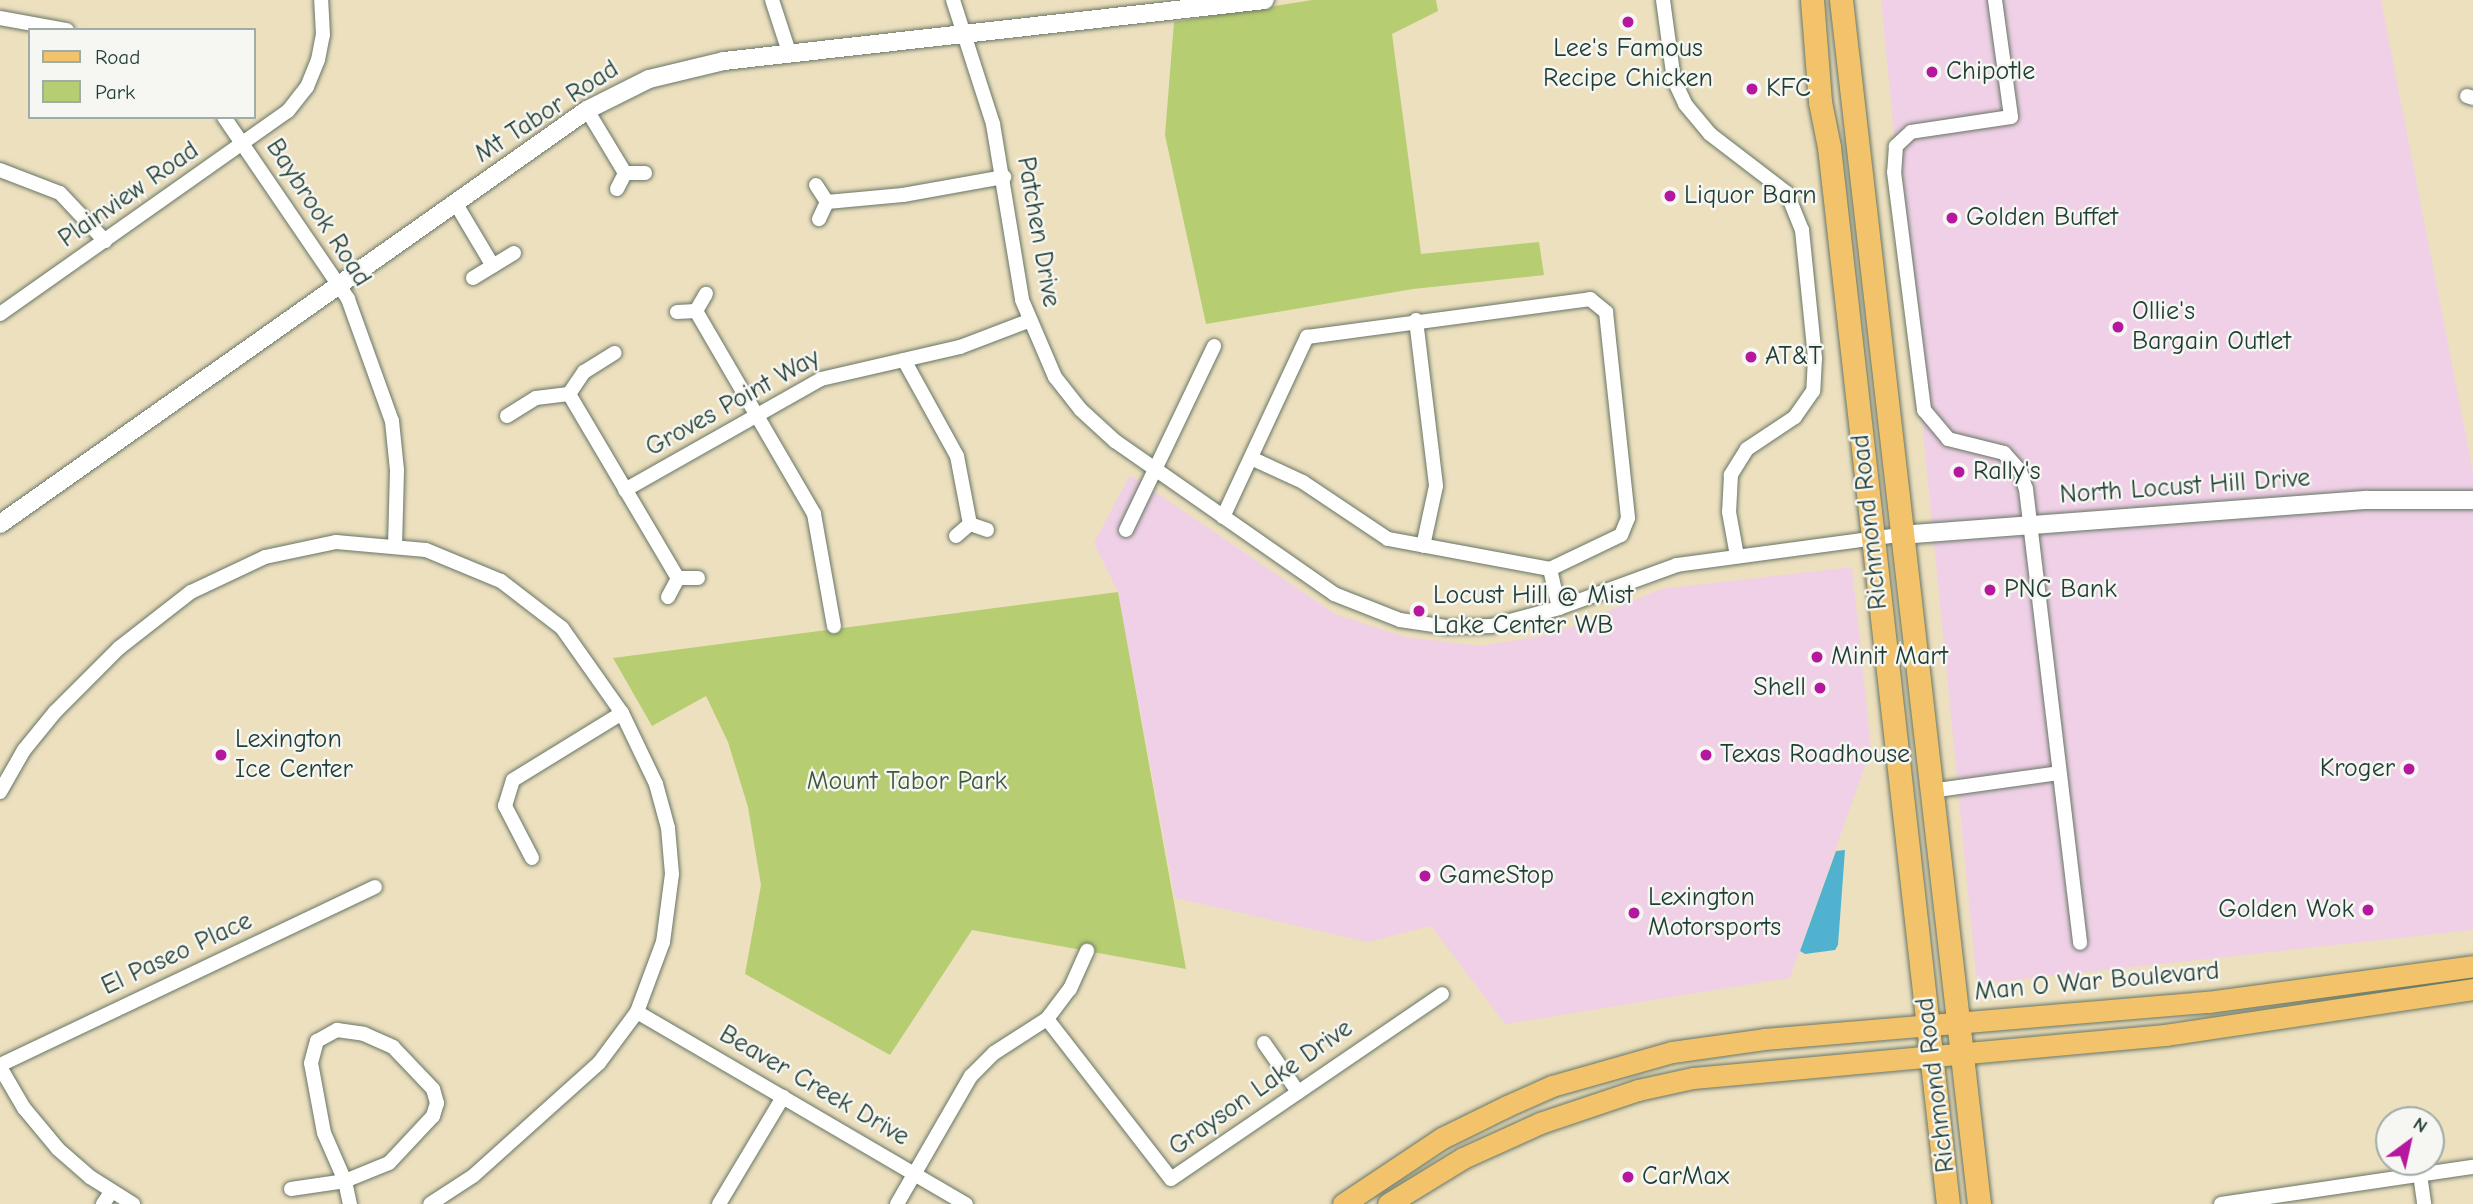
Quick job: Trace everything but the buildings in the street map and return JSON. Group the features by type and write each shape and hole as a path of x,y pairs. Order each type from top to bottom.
{"highway":[{"name":"Richmond Road","path":"1812,0 1820,102 1874,540 1948,1204"},
{"name":"Richmond Road","path":"1840,0 1979,1204"}],"main road":[{"name":"Man O War Boulevard","path":"1343,1204 1442,1138 1552,1086 1613,1066 1723,1044 1927,1024 2208,1002 2473,966"},
{"path":"1388,1204 1499,1141 1638,1090 1745,1071 2259,1024 2473,989"}],"street":[{"name":"Plainview Road","path":"0,314 245,145 288,111 307,87 323,35 321,0"},
{"path":"772,0 790,55"},
{"name":"Patchen Drive","path":"953,0 966,36 1004,177 1017,277 1028,321 1044,358 1074,401 1115,442 1334,594 1400,620 1447,627 1490,626 1559,608 1652,571 1737,556 1900,535"},
{"name":"Mt Tabor Road","path":"0,524 341,288 587,110 668,72 790,55 1265,0"},
{"path":"1663,0 1674,80 1685,104 1710,134 1787,193 1802,230 1815,358 1813,391 1795,416 1747,449 1731,475 1728,512 1737,556"},
{"path":"1996,0 2011,117 1911,132 1896,146 1894,172 1924,411 1948,439 1998,449 2010,458 2026,489 2080,943"},
{"path":"0,18 56,28"},
{"path":"587,110 625,173"},
{"name":"Baybrook Road","path":"226,119 341,288 391,421 397,470 395,544"},
{"path":"0,170 60,193 105,241"},
{"path":"625,173 645,173"},
{"path":"617,189 625,173"},
{"path":"827,202 903,195 1004,177"},
{"path":"816,185 827,202"},
{"path":"819,219 827,202"},
{"path":"456,204 493,266"},
{"path":"473,278 514,253"},
{"path":"696,311 706,295"},
{"path":"1223,517 1307,337 1416,320 1590,299 1606,313 1628,518 1621,535 1550,569 1388,539 1303,482 1251,458"},
{"path":"677,312 696,311"},
{"path":"696,311 814,514 834,625"},
{"path":"1416,320 1436,486 1423,546"},
{"name":"Groves Point Way","path":"625,490 830,375 960,347 1028,321"},
{"path":"1126,530 1214,346"},
{"path":"507,416 536,398 569,394 584,372 615,353"},
{"path":"904,360 957,456 970,524"},
{"path":"569,394 678,578"},
{"name":"North Locust Hill Drive","path":"1900,535 2030,523 2368,500 2473,500"},
{"path":"970,524 987,530"},
{"path":"956,536 970,524"},
{"path":"0,793 5,771 78,688 142,628 199,587 265,556 313,544 395,544 453,558 524,596 579,647 622,713 656,784 668,828 672,874 663,943 637,1012 586,1076 473,1176 430,1204"},
{"path":"1550,569 1559,608"},
{"path":"678,578 698,578"},
{"path":"668,597 678,578"},
{"path":"531,858 508,814 507,790 527,767 622,713"},
{"path":"1930,792 2059,773"},
{"name":"El Paseo Place","path":"0,1066 375,887"},
{"path":"897,1204 971,1076 994,1053 1047,1019 1070,989 1087,951"},
{"name":"Grayson Lake Drive","path":"1047,1019 1171,1179 1442,994"},
{"name":"Beaver Creek Drive","path":"637,1012 966,1204"},
{"path":"291,1189 345,1181 388,1163 433,1116 438,1103 433,1089 393,1047 346,1030 323,1036 311,1055 324,1133 345,1181 351,1204"},
{"path":"1264,1043 1298,1092"},
{"path":"0,1066 45,1135 107,1198 133,1204"},
{"path":"719,1204 783,1097"},
{"path":"2445,1171 2473,1167"},
{"path":"2221,1204 2407,1176"},
{"path":"2420,1176 2424,1204"}],"shaded area":[{"path":"1881,0 2381,0 2473,472 2473,930 1977,984"},
{"path":"1130,475 1335,614 1405,637 1481,646 1553,634 1661,589 1852,567 1871,749 1790,978 1505,1024 1431,926 1368,942 1175,898 1118,592 1094,543"}],"green space":[{"path":"1312,0 1436,0 1438,11 1392,34 1421,254 1539,242 1544,275 1413,289 1206,324 1165,135 1174,22"},
{"name":"Mount Tabor Park","path":"1118,592 1186,969 972,930 890,1055 745,974 761,885 748,807 728,742 706,696 652,726 613,658"}],"water":[{"path":"1845,850 1838,945 1835,950 1805,954 1800,951 1836,851"}],"place":[{"name":"Lee's Famous Recipe Chicken","path":"1628,22"},
{"name":"Chipotle","path":"1932,72"},
{"name":"KFC","path":"1752,89"},
{"name":"Liquor Barn","path":"1670,196"},
{"name":"Golden Buffet","path":"1952,218"},
{"name":"Ollie's Bargain Outlet","path":"2118,327"},
{"name":"AT&T","path":"1751,357"},
{"name":"Rally's","path":"1959,472"},
{"name":"PNC Bank","path":"1990,590"},
{"name":"Locust Hill @ Mist Lake Center WB","path":"1419,611"},
{"name":"Minit Mart","path":"1817,657"},
{"name":"Shell","path":"1820,688"},
{"name":"Lexington Ice Center","path":"221,755"},
{"name":"Texas Roadhouse","path":"1706,755"},
{"name":"Kroger","path":"2409,769"},
{"name":"GameStop","path":"1425,876"},
{"name":"Golden Wok","path":"2368,910"},
{"name":"Lexington Motorsports","path":"1634,913"},
{"name":"CarMax","path":"1628,1177"}]}
